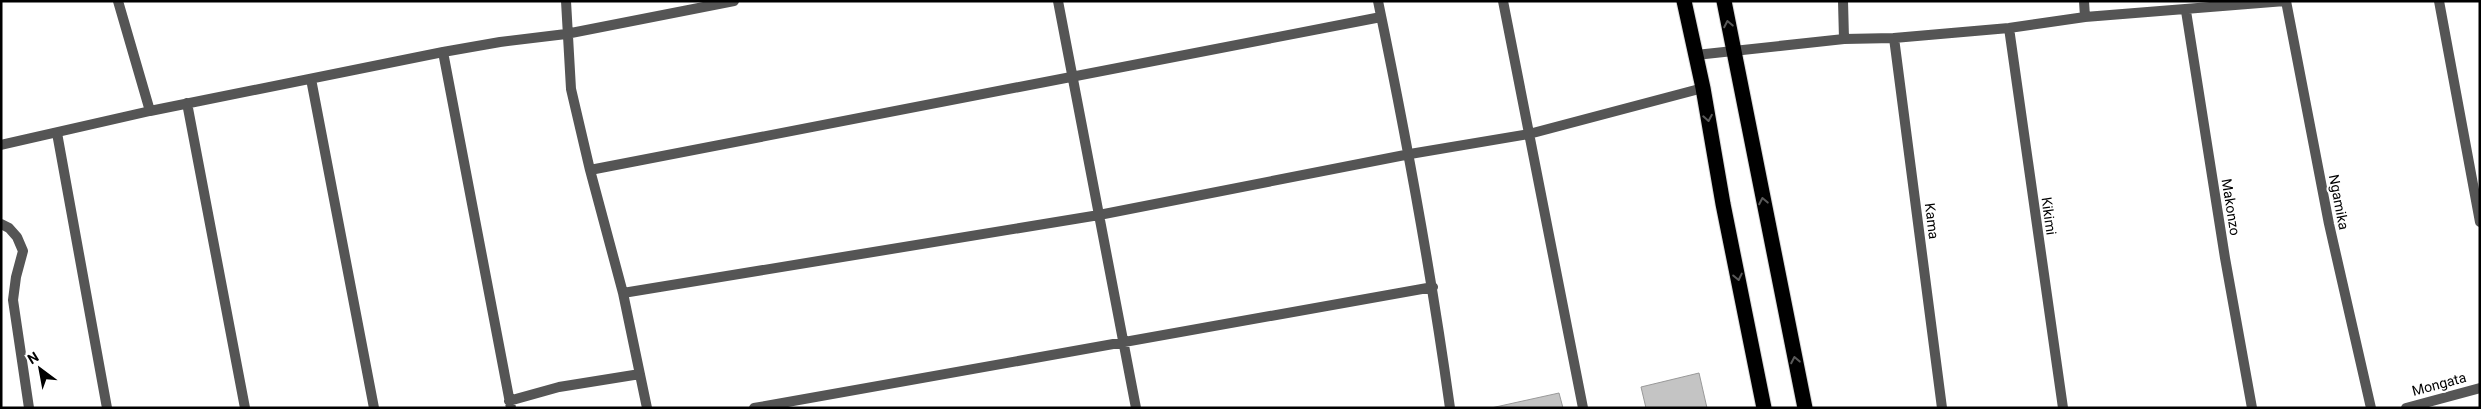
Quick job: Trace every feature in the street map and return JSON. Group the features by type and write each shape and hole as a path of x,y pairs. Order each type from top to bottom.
{"highway":[{"path":"1684,1 1703,88 1761,407"},
{"path":"1724,1 1805,408"}],"street":[{"path":"118,1 150,111"},
{"path":"566,1 566,34 571,89 590,170 623,293 647,408"},
{"path":"1,145 187,103 443,52 500,42 566,34 734,1"},
{"path":"1058,1 1136,408"},
{"path":"1378,1 1410,154 1433,287 1450,408"},
{"path":"1503,1 1583,408"},
{"path":"1843,1 1844,39"},
{"path":"2084,1 2085,17"},
{"path":"1696,55 1844,39 1894,38 2009,28 2085,17 2186,11 2286,1"},
{"name":"Ngamika","path":"2286,1 2329,224 2371,408"},
{"path":"2439,1 2480,222"},
{"name":"Makonzo","path":"2186,11 2225,258 2252,408"},
{"path":"590,170 1073,79 1381,17"},
{"name":"Kikimi","path":"2009,28 2063,408"},
{"name":"Kama","path":"1894,38 1942,408"},
{"path":"443,52 510,404 559,387 640,374"},
{"path":"311,79 374,408"},
{"path":"623,293 1099,215 1410,154 1529,134 1703,88"},
{"path":"187,103 245,408"},
{"path":"57,133 107,408"},
{"path":"1,224 9,228 17,236 23,251 16,277 14,300 29,408"},
{"path":"754,408 1433,287"},
{"name":"Mongata","path":"2406,408 2480,388"}],"building":[{"path":"1699,373 1707,408 1646,408 1641,387"},
{"path":"1559,393 1563,408 1491,408"}]}
